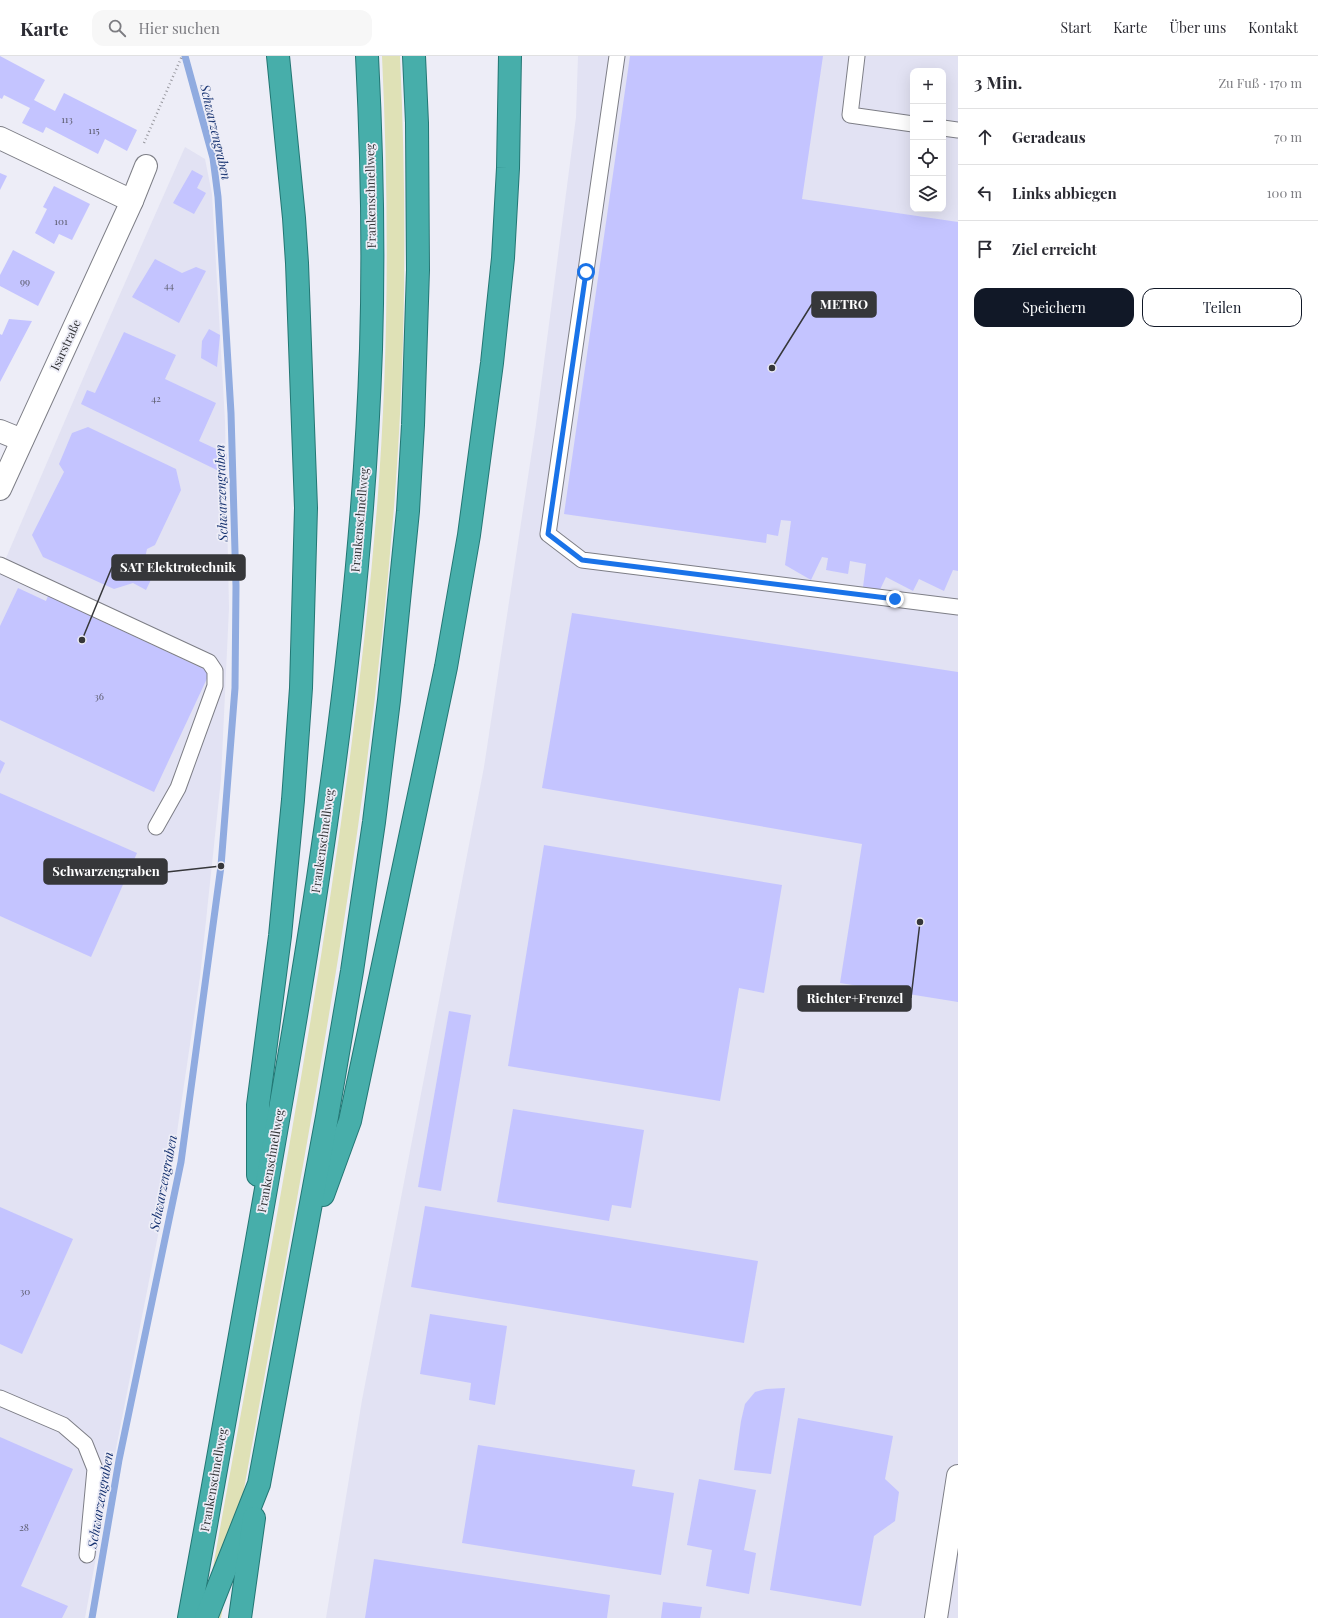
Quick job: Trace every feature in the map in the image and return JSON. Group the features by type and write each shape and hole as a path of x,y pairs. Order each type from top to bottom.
{"highway":[{"path":"259,1228 258,1105 280,936 293,800 301,688 306,508 297,263 278,56"},
{"name":"Frankenschnellweg","path":"189,1618 288,1067 315,898 342,699 362,500 371,348 372,194 367,56"},
{"path":"240,1618 259,1484 352,971 373,830 390,700 408,511 416,357 418,270 417,123 414,56"},
{"path":"302,1252 350,1121 446,667 464,564 477,484 503,258 508,168 510,56"},
{"path":"206,1618 259,1484"}],"street":[{"path":"0,138 132,201"},
{"name":"Isarstraße","path":"0,489 132,201 146,166"},
{"path":"0,431 22,440"},
{"path":"936,1618 958,1476"}],"lane":[{"path":"617,56 548,534 582,560 958,607"},
{"path":"857,56 850,115 910,124"},
{"path":"946,128 958,130"},
{"path":"0,565 209,662 215,671 215,686 178,788 156,827"},
{"path":"0,1398 63,1425 85,1444 95,1469 86,1555"}],"path":[{"path":"146,166 139,155 179,66 182,56"}],"shaded area":[{"path":"578,56 958,56 958,1618 326,1618 362,1400 484,767 536,424 576,117"},
{"path":"185,147 205,159 212,194 225,421 229,608 221,779 200,977 173,1159 111,1474 85,1618 0,1618 0,572 94,353"}],"green space":[{"path":"382,56 400,56 404,169 404,282 398,451 385,607 374,706 347,904 331,1003 297,1200 221,1618 204,1618 279,1203 326,926 346,786 363,647 377,507 386,338 387,225"}],"building":[{"path":"0,56 45,80 34,100 55,111 64,93 137,130 127,151 105,139 98,154 46,127 43,133 22,123 30,108 4,95 2,99 0,98"},
{"path":"630,56 823,56 802,199 958,222 958,571 953,570 944,591 919,579 913,591 886,577 877,596 863,587 866,564 850,561 848,574 826,570 828,558 822,557 811,580 785,565 791,521 781,520 778,536 767,534 766,543 564,514"},
{"path":"192,170 203,176 197,188 206,193 194,214 173,203"},
{"path":"0,173 7,176 0,190"},
{"path":"54,186 90,204 72,240 59,234 54,244 35,233 47,209 43,207"},
{"path":"13,250 55,272 38,306 0,286 0,275"},
{"path":"155,259 182,273 196,267 206,271 179,323 132,297"},
{"path":"9,319 32,321 0,382 0,334 2,335"},
{"path":"209,329 220,335 217,367 201,358 202,341"},
{"path":"124,332 176,355 165,379 216,403 199,441 227,454 225,474 81,404 87,390 95,393"},
{"path":"88,427 176,469 181,490 155,545 147,549 145,558 158,565 146,590 133,583 114,589 43,557 32,535 64,472 59,464 72,433"},
{"path":"18,588 46,601 48,596 210,672 154,792 0,720 0,626"},
{"path":"572,613 958,672 958,1002 840,983 862,844 542,788"},
{"path":"0,760 5,763 0,774"},
{"path":"0,793 137,853 91,957 0,916"},
{"path":"544,845 782,885 764,993 739,988 720,1101 508,1066"},
{"path":"449,1011 471,1015 441,1191 418,1187"},
{"path":"513,1109 644,1130 631,1208 612,1205 609,1221 497,1202"},
{"path":"425,1206 758,1261 744,1343 411,1287"},
{"path":"0,1207 73,1239 22,1354 0,1344"},
{"path":"430,1314 507,1326 495,1405 469,1400 471,1383 420,1374"},
{"path":"785,1388 771,1474 734,1470 745,1404 755,1392 766,1389"},
{"path":"798,1418 893,1436 885,1479 899,1492 895,1521 874,1536 861,1606 770,1590"},
{"path":"0,1437 73,1469 21,1586 68,1606 62,1618 0,1618"},
{"path":"478,1445 635,1470 632,1486 674,1493 661,1575 462,1543"},
{"path":"699,1479 756,1490 744,1550 756,1553 749,1594 706,1586 712,1550 687,1545"},
{"path":"374,1559 610,1595 607,1618 365,1618"},
{"path":"663,1602 702,1607 700,1618 661,1618"}],"waterway":[{"name":"Schwarzengraben","path":"92,1618 119,1460 181,1162 221,866 235,688 236,586 231,413 218,197 213,158 185,56"}],"place":[{"name":"METRO","path":"772,368"},
{"name":"SAT Elektrotechnik","path":"82,640"},
{"name":"Schwarzengraben","path":"221,866"},
{"name":"Richter+Frenzel","path":"920,922"}],"route":[{"path":"586,272 548,534 582,560 895,599"}]}
